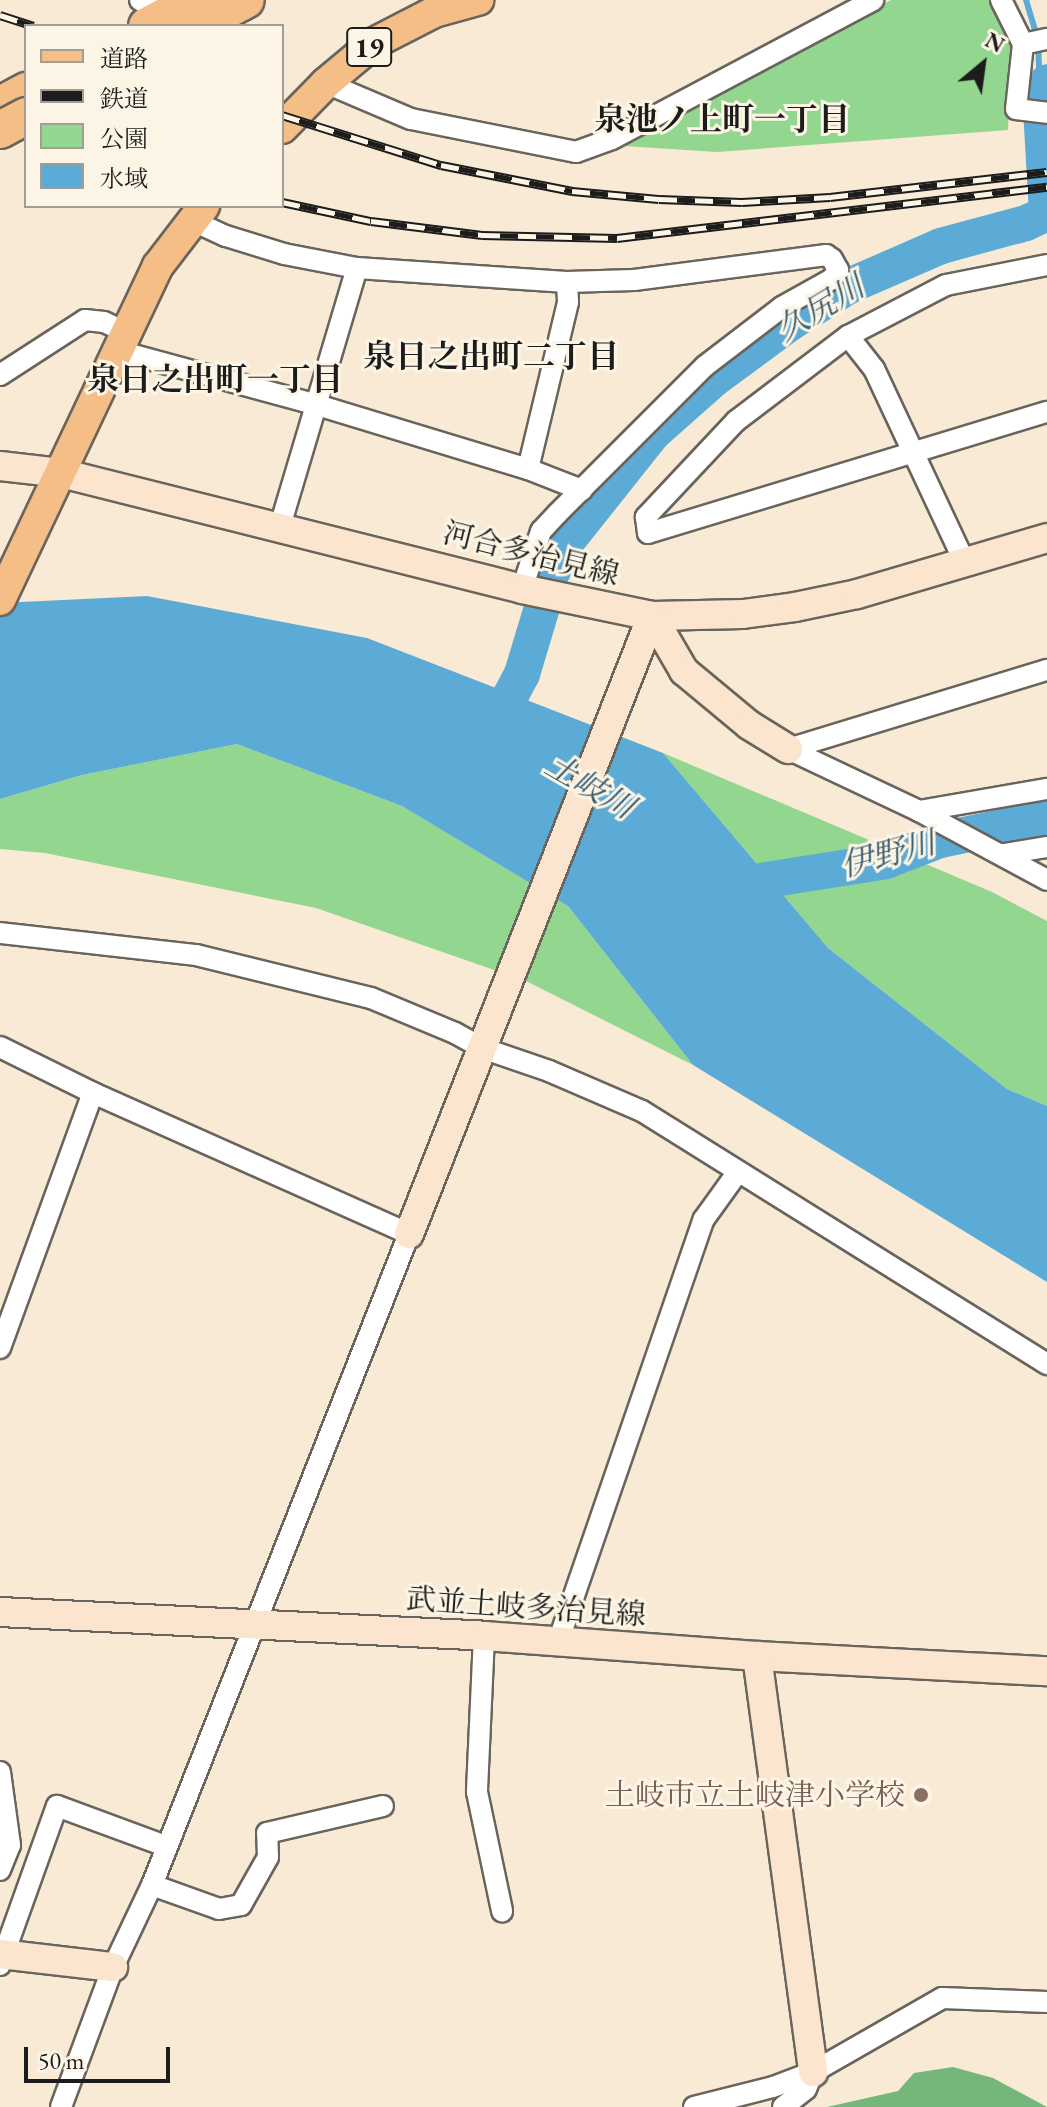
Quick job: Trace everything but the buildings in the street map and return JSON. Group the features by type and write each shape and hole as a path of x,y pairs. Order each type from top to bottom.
{"highway":[{"path":"169,14 246,0"},
{"path":"0,105 24,92"},
{"path":"0,130 24,117"}],"main road":[{"name":"19","path":"284,126 326,83 374,43 434,12 478,0"},
{"path":"0,600 158,266 198,213"},
{"name":"河合多治見線","path":"0,466 61,473 522,589 652,616 743,614 795,607 965,563 1047,538"},
{"path":"409,1234 652,616"},
{"path":"652,616 684,671 749,725 788,749"},
{"name":"武並土岐多治見線","path":"0,1612 484,1636 757,1656 1047,1671"},
{"path":"757,1656 813,2072"},
{"path":"1,1958 113,1967"}],"street":[{"path":"326,83 411,119 576,152 612,139 873,0"},
{"path":"1001,0 1023,44 1016,109 1047,113"},
{"path":"1023,44 1047,39"},
{"path":"198,213 226,236 284,254 357,268 567,282 634,280 826,255 838,270 832,279 782,307 705,366 621,446 541,531 522,589"},
{"path":"1047,265 946,285 848,336 736,421 646,517 648,533 1047,412"},
{"path":"280,526 357,268"},
{"path":"528,469 568,302 567,282"},
{"path":"0,375 85,320 104,322 124,342 528,469 582,490"},
{"path":"848,336 874,369 965,563"},
{"path":"788,749 1047,670"},
{"path":"788,749 919,811 1004,854 1047,880"},
{"path":"919,811 1047,789"},
{"path":"1004,854 1047,847"},
{"path":"0,933 196,955 371,998 485,1042 642,1111 1047,1364"},
{"path":"0,1047 93,1093 409,1234 152,1885 113,1967 61,2107"},
{"path":"0,1348 93,1093"},
{"path":"558,1642 704,1219 737,1173"},
{"path":"484,1636 477,1792 502,1911"},
{"path":"0,1772 10,1845 0,1870"},
{"path":"1,1958 57,1806 166,1846"},
{"path":"152,1885 219,1909 241,1905 268,1857 267,1833 383,1806"},
{"path":"694,2107 773,2087 813,2072 942,1998 1047,2002"},
{"path":"783,2107 806,2089 813,2072"}],"green space":[{"path":"891,0 993,0 1011,34 1008,130 717,152 624,146"},
{"path":"237,744 402,806 568,906 693,1065 526,981 316,908 45,853 0,849 0,799 82,775"},
{"path":"663,753 992,892 1047,921 1047,1106 1007,1089 828,948"},
{"path":"953,2067 993,2078 1047,2107 827,2107 898,2091 914,2073"}],"water":[{"name":"土岐川","path":"147,596 367,638 663,753 828,948 1007,1089 1047,1106 1047,1282 693,1065 568,906 402,806 237,744 82,775 0,799 0,603"}],"waterway":[{"path":"1026,0 1038,40 1040,91"},
{"name":"久尻川","path":"553,571 560,550 653,433 714,379 790,323 849,286 941,246 1026,223 1047,213 1040,91 1047,82"},
{"name":"久尻川","path":"490,734 522,674 543,604"},
{"name":"伊野川","path":"729,886 886,861 940,840 1047,818"}],"railway":[{"path":"0,15 27,24"},
{"path":"0,110 24,118"},
{"path":"284,116 441,165 572,191 659,199 742,202 830,197 1047,172"},
{"path":"284,202 371,221 482,235 617,238 1047,187"}],"place":[{"name":"土岐市立土岐津小学校","path":"921,1795"}],"district":[{"name":"泉池ノ上町一丁目","path":"722,119"},
{"name":"泉日之出町二丁目","path":"491,356"},
{"name":"泉日之出町一丁目","path":"215,379"}]}
